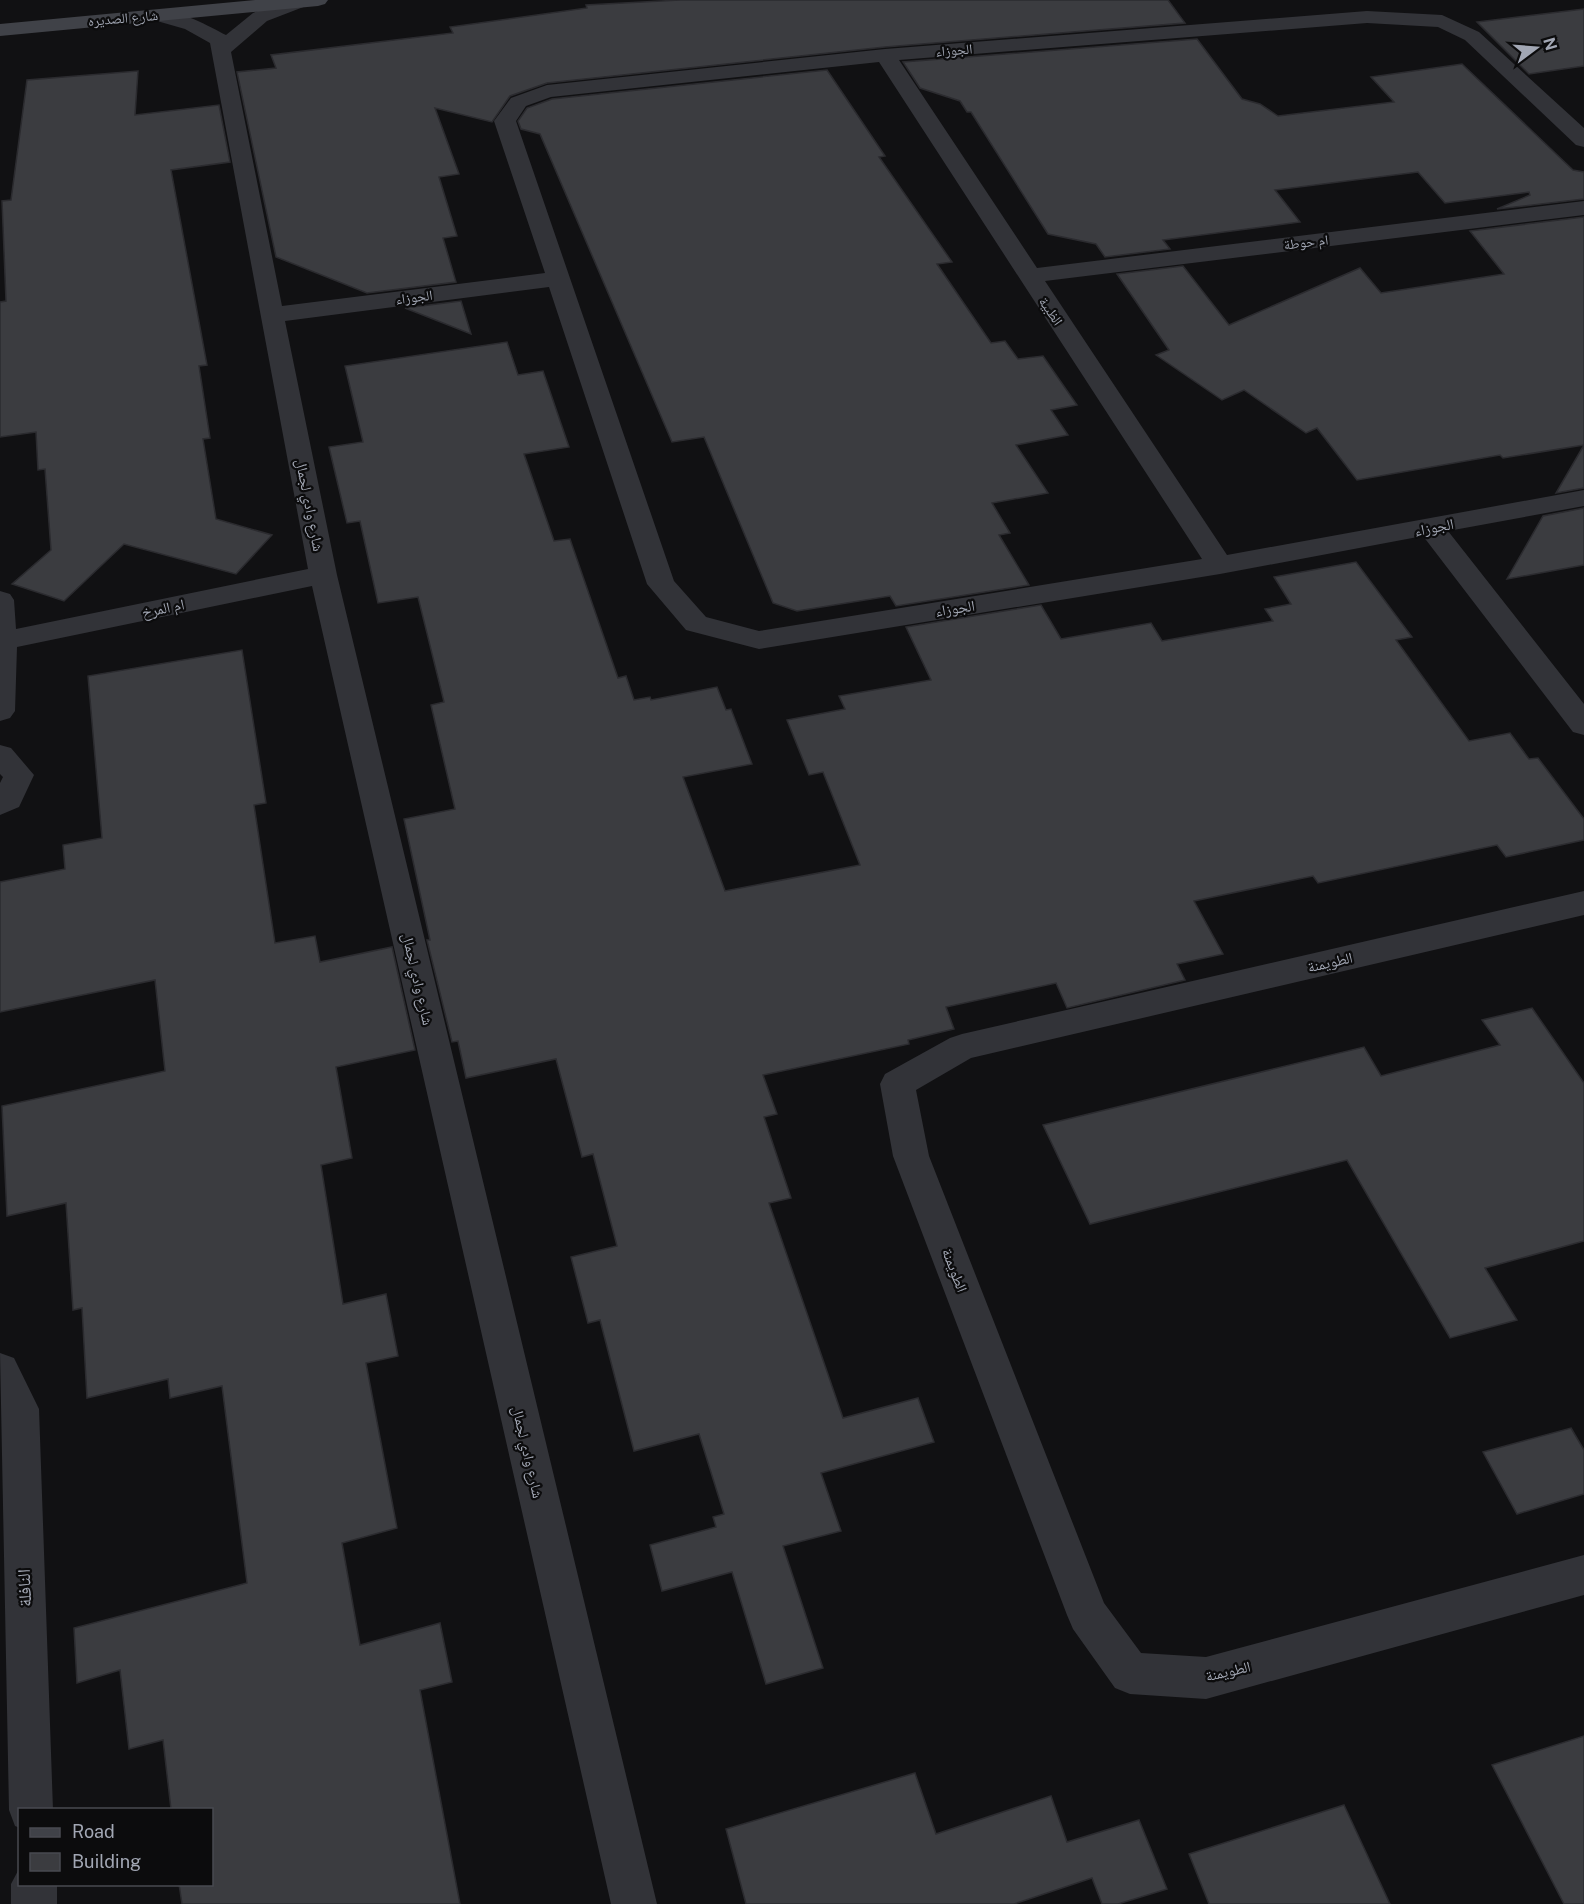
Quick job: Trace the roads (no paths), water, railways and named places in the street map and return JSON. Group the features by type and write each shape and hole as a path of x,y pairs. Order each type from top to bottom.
{"main road":[{"name":"شارع الصديره","path":"0,30 309,1"}],"street":[{"path":"220,50 260,17 309,1"},
{"path":"157,15 207,32 220,40 220,50"},
{"name":"الجوزاء","path":"1584,140 1472,36 1442,21 1367,17 885,55 548,91 518,102 505,121 661,584 696,624 759,640 1220,565 1431,528 1584,498"},
{"name":"شارع وادي لجمال","path":"220,50 323,575 634,1904"},
{"name":"الظبية","path":"885,55 1220,565"},
{"path":"1550,109 1573,106"},
{"name":"ام حوطة","path":"1029,276 1584,208"},
{"name":"الجوزاء","path":"272,315 557,279"},
{"path":"1431,528 1584,725"},
{"name":"ام المرخ","path":"3,641 323,575"},
{"path":"0,600 3,641 0,711"},
{"path":"0,755 20,775 8,799 0,804"},
{"name":"الطويمنة","path":"1584,903 962,1047 897,1084 911,1156 1088,1615 1130,1673 1206,1678 1584,1575"},
{"name":"النافلة","path":"0,1370 19,1409 31,1808"},
{"path":"34,1886 34,1904"}]}
